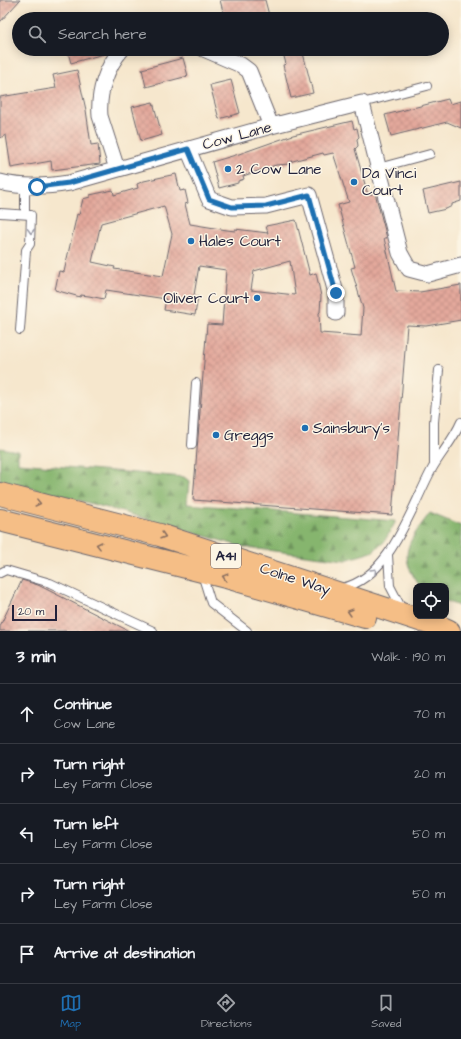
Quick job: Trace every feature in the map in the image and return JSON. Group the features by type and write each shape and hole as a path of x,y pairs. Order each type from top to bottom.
{"highway":[{"name":"Colne Way","path":"0,494 160,535 329,590 412,624"},
{"name":"Colne Way","path":"0,520 412,624 449,631"}],"street":[{"path":"117,56 106,75 99,107 100,116 117,169"},
{"path":"220,56 241,65 249,71 271,126"},
{"path":"362,103 400,253 409,268 428,274 461,265"},
{"name":"Cow Lane","path":"0,182 25,187 52,186 69,183 271,126 362,103"},
{"path":"188,149 209,199 232,207 266,206 309,195 336,293 336,313"}],"lane":[{"name":"Cow Lane","path":"362,103 427,86"},
{"path":"378,168 430,154"},
{"path":"25,187 25,214"},
{"path":"0,213 31,215 30,244 26,250 20,330"},
{"path":"434,466 434,422 440,370"},
{"path":"192,444 196,383"},
{"path":"329,590 352,586 361,581 372,573 388,555 434,466 461,422"},
{"path":"388,555 390,586 398,604 412,624"},
{"path":"0,573 6,570 50,584 153,631"},
{"path":"202,571 211,603 247,631"}],"green space":[{"path":"0,448 18,451 18,463 184,477 189,481 187,504 396,521 384,542 372,552 345,560 243,547 112,509 0,480"},
{"path":"430,513 461,526 461,607 449,602 449,583 418,583 413,575 408,565 407,556 411,540"}],"building":[{"path":"0,0 20,0 0,22"},
{"path":"220,0 265,0 268,12 223,12"},
{"path":"69,56 96,56 71,63"},
{"path":"284,56 304,56 313,93 291,98 283,65 286,64"},
{"path":"183,58 188,76 146,87 142,69"},
{"path":"77,70 86,110 91,145 98,144 100,164 52,170 51,161 11,168 6,135 0,138 0,97 56,88 53,75"},
{"path":"231,80 240,113 219,119 210,85"},
{"path":"448,99 450,104 461,101 461,128 447,122 391,136 385,115"},
{"path":"153,102 162,135 141,141 132,107"},
{"path":"352,121 354,129 357,128 359,137 357,139 358,146 355,149 368,195 375,193 387,238 384,238 396,291 420,292 461,285 461,320 426,326 407,325 392,515 193,500 207,324 222,325 226,270 199,266 194,295 198,296 195,315 164,310 166,299 106,290 104,299 81,295 80,297 55,290 59,271 64,272 77,214 79,215 83,199 90,197 90,195 113,190 114,195 138,188 137,184 144,181 176,174 180,191 185,190 188,203 185,204 190,224 235,231 235,229 268,233 266,226 296,220 310,275 316,273 321,296 319,313 320,333 361,336 363,308 351,268 355,267 338,205 349,202 333,153 324,155 323,153 289,162 290,164 276,165 243,176 244,179 238,181 238,183 219,188 212,162 293,135","holes":["164,206 172,234 163,276 114,269 115,267 92,262 101,223","290,261 295,295 251,290 254,271"]},
{"path":"461,182 461,201 452,204 452,206 446,209 428,213 423,191"},
{"path":"22,580 38,585 129,631 0,631 0,626"}],"place":[{"name":"2 Cow Lane","path":"228,169"},
{"name":"Da Vinci Court","path":"354,182"},
{"name":"Hales Court","path":"191,241"},
{"name":"Oliver Court","path":"257,298"},
{"name":"Sainsbury's","path":"305,428"},
{"name":"Greggs","path":"216,435"}],"route":[{"path":"37,187 69,183 188,149 209,199 232,207 266,206 309,195 336,293"}]}
